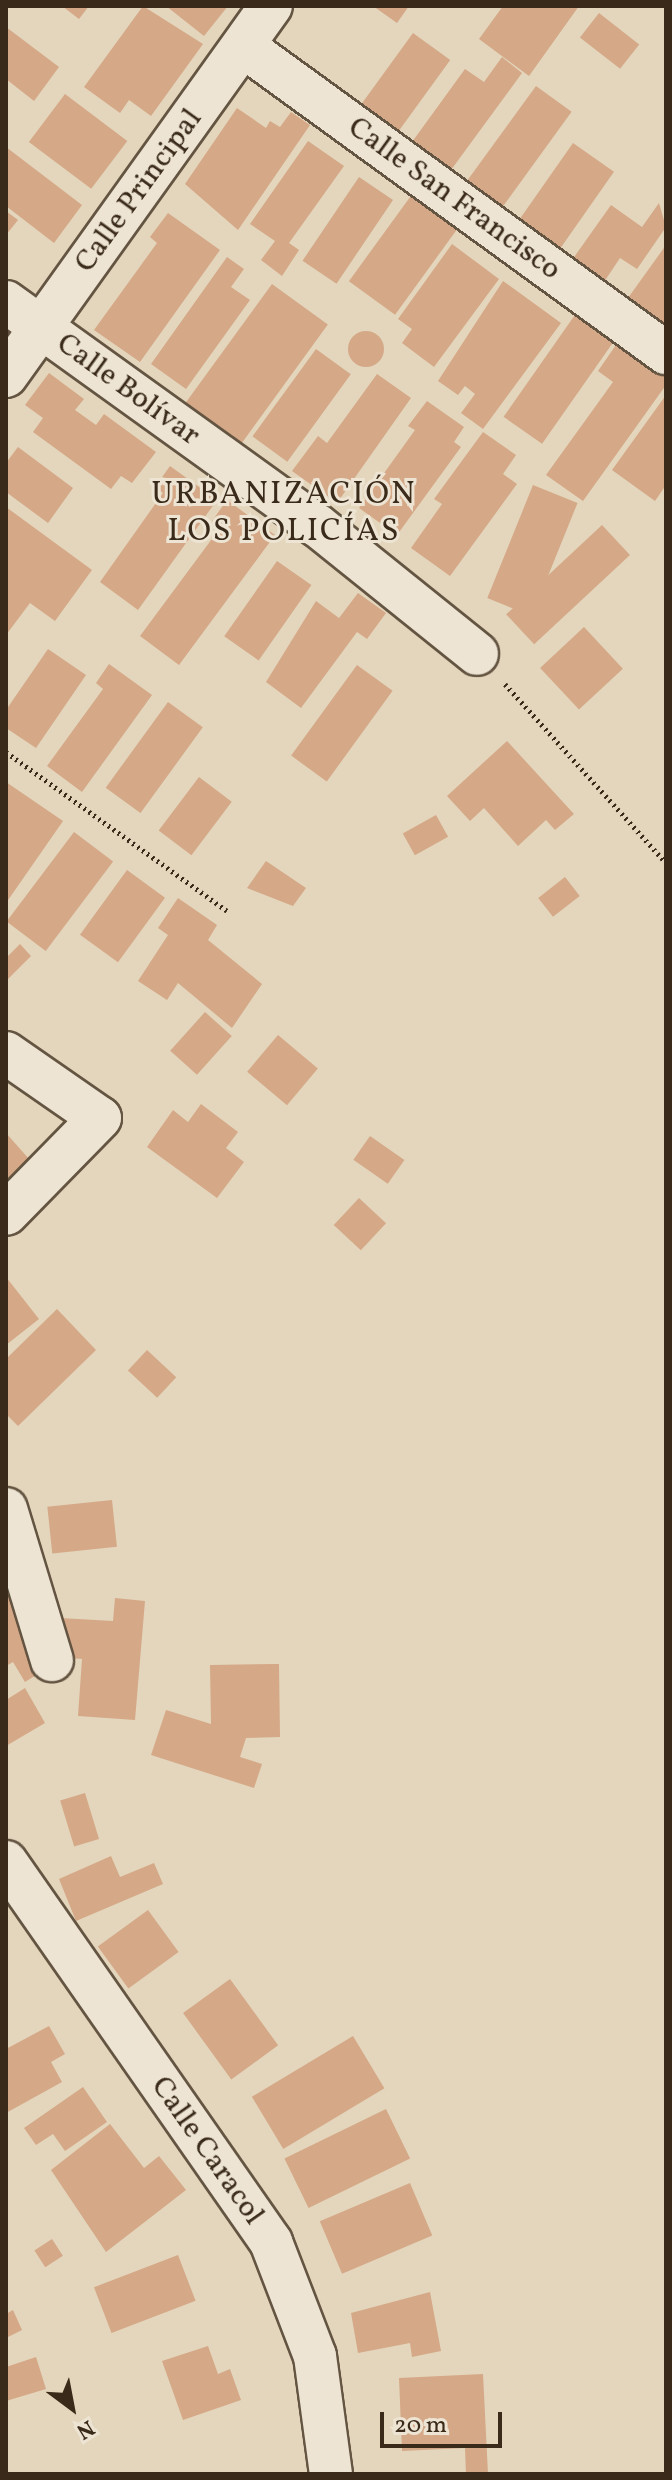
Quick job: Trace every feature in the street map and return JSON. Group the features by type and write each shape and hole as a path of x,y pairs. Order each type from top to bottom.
{"street":[{"name":"Calle Principal","path":"6,376 271,6"},
{"name":"Calle San Francisco","path":"243,46 666,353"},
{"name":"Calle Bolívar","path":"6,302 318,526 477,654"},
{"path":"6,1053 100,1118 6,1214"},
{"path":"6,1509 52,1660"},
{"name":"Calle Caracol","path":"6,1862 271,2242 315,2356 331,2474"}],"path":[{"path":"477,654 666,863"},
{"path":"6,752 227,911"}],"building":[{"path":"62,6 89,6 79,19"},
{"path":"143,6 203,44 151,116 129,100 120,113 84,87"},
{"path":"166,6 228,6 204,36"},
{"path":"373,6 409,6 397,23"},
{"path":"503,6 579,6 529,76 479,39"},
{"path":"599,13 639,44 620,69 580,37"},
{"path":"6,27 59,67 34,101 6,79"},
{"path":"413,33 450,60 399,130 362,103"},
{"path":"502,57 522,73 451,170 412,142 465,69 484,82"},
{"path":"536,86 572,112 501,209 465,183"},
{"path":"65,94 127,141 91,189 29,142"},
{"path":"237,108 266,128 270,121 280,127 291,112 310,125 238,230 185,184"},
{"path":"308,141 344,166 289,243 299,250 282,276 261,260 275,241 250,224"},
{"path":"573,143 614,172 560,249 519,220"},
{"path":"6,147 82,205 54,243 6,206"},
{"path":"359,177 393,200 337,284 303,261"},
{"path":"413,193 459,227 395,315 349,281"},
{"path":"659,203 666,227 637,269 620,258 604,282 572,260 611,205 642,227"},
{"path":"6,211 18,220 6,235"},
{"path":"168,213 220,250 140,362 94,330 157,243 150,237"},
{"path":"452,244 499,279 434,367 402,343 412,329 398,319"},
{"path":"666,245 666,323 665,324 628,298"},
{"path":"227,257 244,269 231,287 250,300 186,389 151,364"},
{"path":"503,281 561,323 483,429 461,413 475,394 465,386 458,395 438,381"},
{"path":"272,284 328,325 240,446 184,405"},
{"path":"577,312 616,339 542,444 504,417"},
{"path":"366,331 378,337 384,349 378,361 366,367 354,361 348,349 354,337"},
{"path":"618,342 666,377 666,385 583,501 546,475 613,382 598,371"},
{"path":"316,349 351,374 287,462 253,436"},
{"path":"49,373 84,399 75,410 96,425 104,414 156,452 132,483 121,476 111,489 33,432 43,418 25,405"},
{"path":"377,374 411,398 337,503 292,471 318,436 327,443"},
{"path":"666,395 666,485 655,501 612,470"},
{"path":"427,401 464,427 454,442 461,447 397,535 359,508 415,430 408,426"},
{"path":"483,432 516,455 503,474 517,484 450,576 411,548 442,504 434,499"},
{"path":"18,447 73,488 48,523 6,492 6,463"},
{"path":"170,466 217,500 138,610 100,582 163,493 155,487"},
{"path":"533,485 578,503 532,616 487,598"},
{"path":"227,500 275,535 179,665 140,636 220,528 212,521"},
{"path":"6,507 92,570 55,621 30,603 6,635"},
{"path":"602,525 630,555 534,644 506,614"},
{"path":"277,561 311,585 259,660 224,636"},
{"path":"358,593 386,613 367,639 357,632 301,708 266,682 316,601 339,618"},
{"path":"584,627 623,669 579,710 540,668"},
{"path":"48,649 86,675 36,748 6,728 6,710"},
{"path":"109,664 152,695 82,792 47,766 103,689 96,683"},
{"path":"357,665 393,691 327,781 291,756"},
{"path":"168,702 203,727 140,813 106,788"},
{"path":"507,741 574,814 555,830 546,820 518,846 484,808 470,821 447,796"},
{"path":"199,777 232,802 191,855 159,831"},
{"path":"6,782 63,821 6,903"},
{"path":"436,815 448,837 415,855 403,833"},
{"path":"74,832 113,861 46,951 7,921"},
{"path":"266,861 306,888 293,906 247,888"},
{"path":"127,870 165,898 118,962 80,935"},
{"path":"565,877 580,896 553,917 538,898"},
{"path":"178,898 217,925 208,940 262,984 232,1028 178,983 167,1000 138,981 168,935 158,928"},
{"path":"20,944 31,956 6,981 6,958"},
{"path":"205,1012 232,1036 197,1075 170,1051"},
{"path":"278,1035 318,1068 287,1105 247,1072"},
{"path":"201,1104 238,1132 226,1148 244,1162 217,1198 147,1147 173,1110 188,1122"},
{"path":"6,1133 29,1159 6,1180"},
{"path":"370,1136 404,1160 388,1184 353,1160"},
{"path":"359,1198 386,1223 361,1250 334,1225"},
{"path":"6,1277 39,1319 6,1345"},
{"path":"57,1309 96,1350 18,1426 6,1414 6,1359"},
{"path":"147,1350 176,1377 157,1398 128,1370"},
{"path":"112,1500 117,1547 52,1554 47,1507"},
{"path":"6,1574 41,1672 25,1682 13,1662 6,1666"},
{"path":"115,1598 145,1601 135,1720 78,1716 82,1659 57,1657 60,1618 113,1621"},
{"path":"279,1664 280,1737 246,1738 240,1757 262,1764 254,1788 151,1755 166,1710 211,1724 210,1665"},
{"path":"25,1688 45,1723 6,1746 6,1700"},
{"path":"85,1793 99,1839 74,1847 60,1801"},
{"path":"111,1856 120,1877 154,1863 163,1884 76,1921 59,1879"},
{"path":"148,1910 179,1952 128,1989 98,1946"},
{"path":"230,1979 278,2045 231,2079 183,2013"},
{"path":"49,2026 65,2054 51,2062 62,2082 6,2113 6,2049"},
{"path":"353,2036 384,2088 283,2149 252,2097"},
{"path":"83,2087 107,2122 65,2151 53,2134 36,2145 24,2128"},
{"path":"386,2109 410,2158 309,2208 284,2159"},
{"path":"110,2124 144,2168 159,2156 186,2190 106,2252 51,2170"},
{"path":"410,2183 432,2235 342,2274 320,2221"},
{"path":"52,2239 63,2256 45,2267 34,2250"},
{"path":"178,2255 196,2301 112,2333 94,2287"},
{"path":"430,2292 441,2351 412,2357 410,2343 358,2353 351,2313"},
{"path":"13,2310 22,2330 6,2338 6,2314"},
{"path":"208,2346 218,2374 230,2369 241,2400 183,2420 162,2361"},
{"path":"36,2357 46,2389 6,2401 6,2367"},
{"path":"483,2374 488,2474 466,2474 465,2448 402,2451 399,2378"}],"district":[{"name":"URBANIZACIÓN LOS POLICÍAS","path":"284,514"}]}
